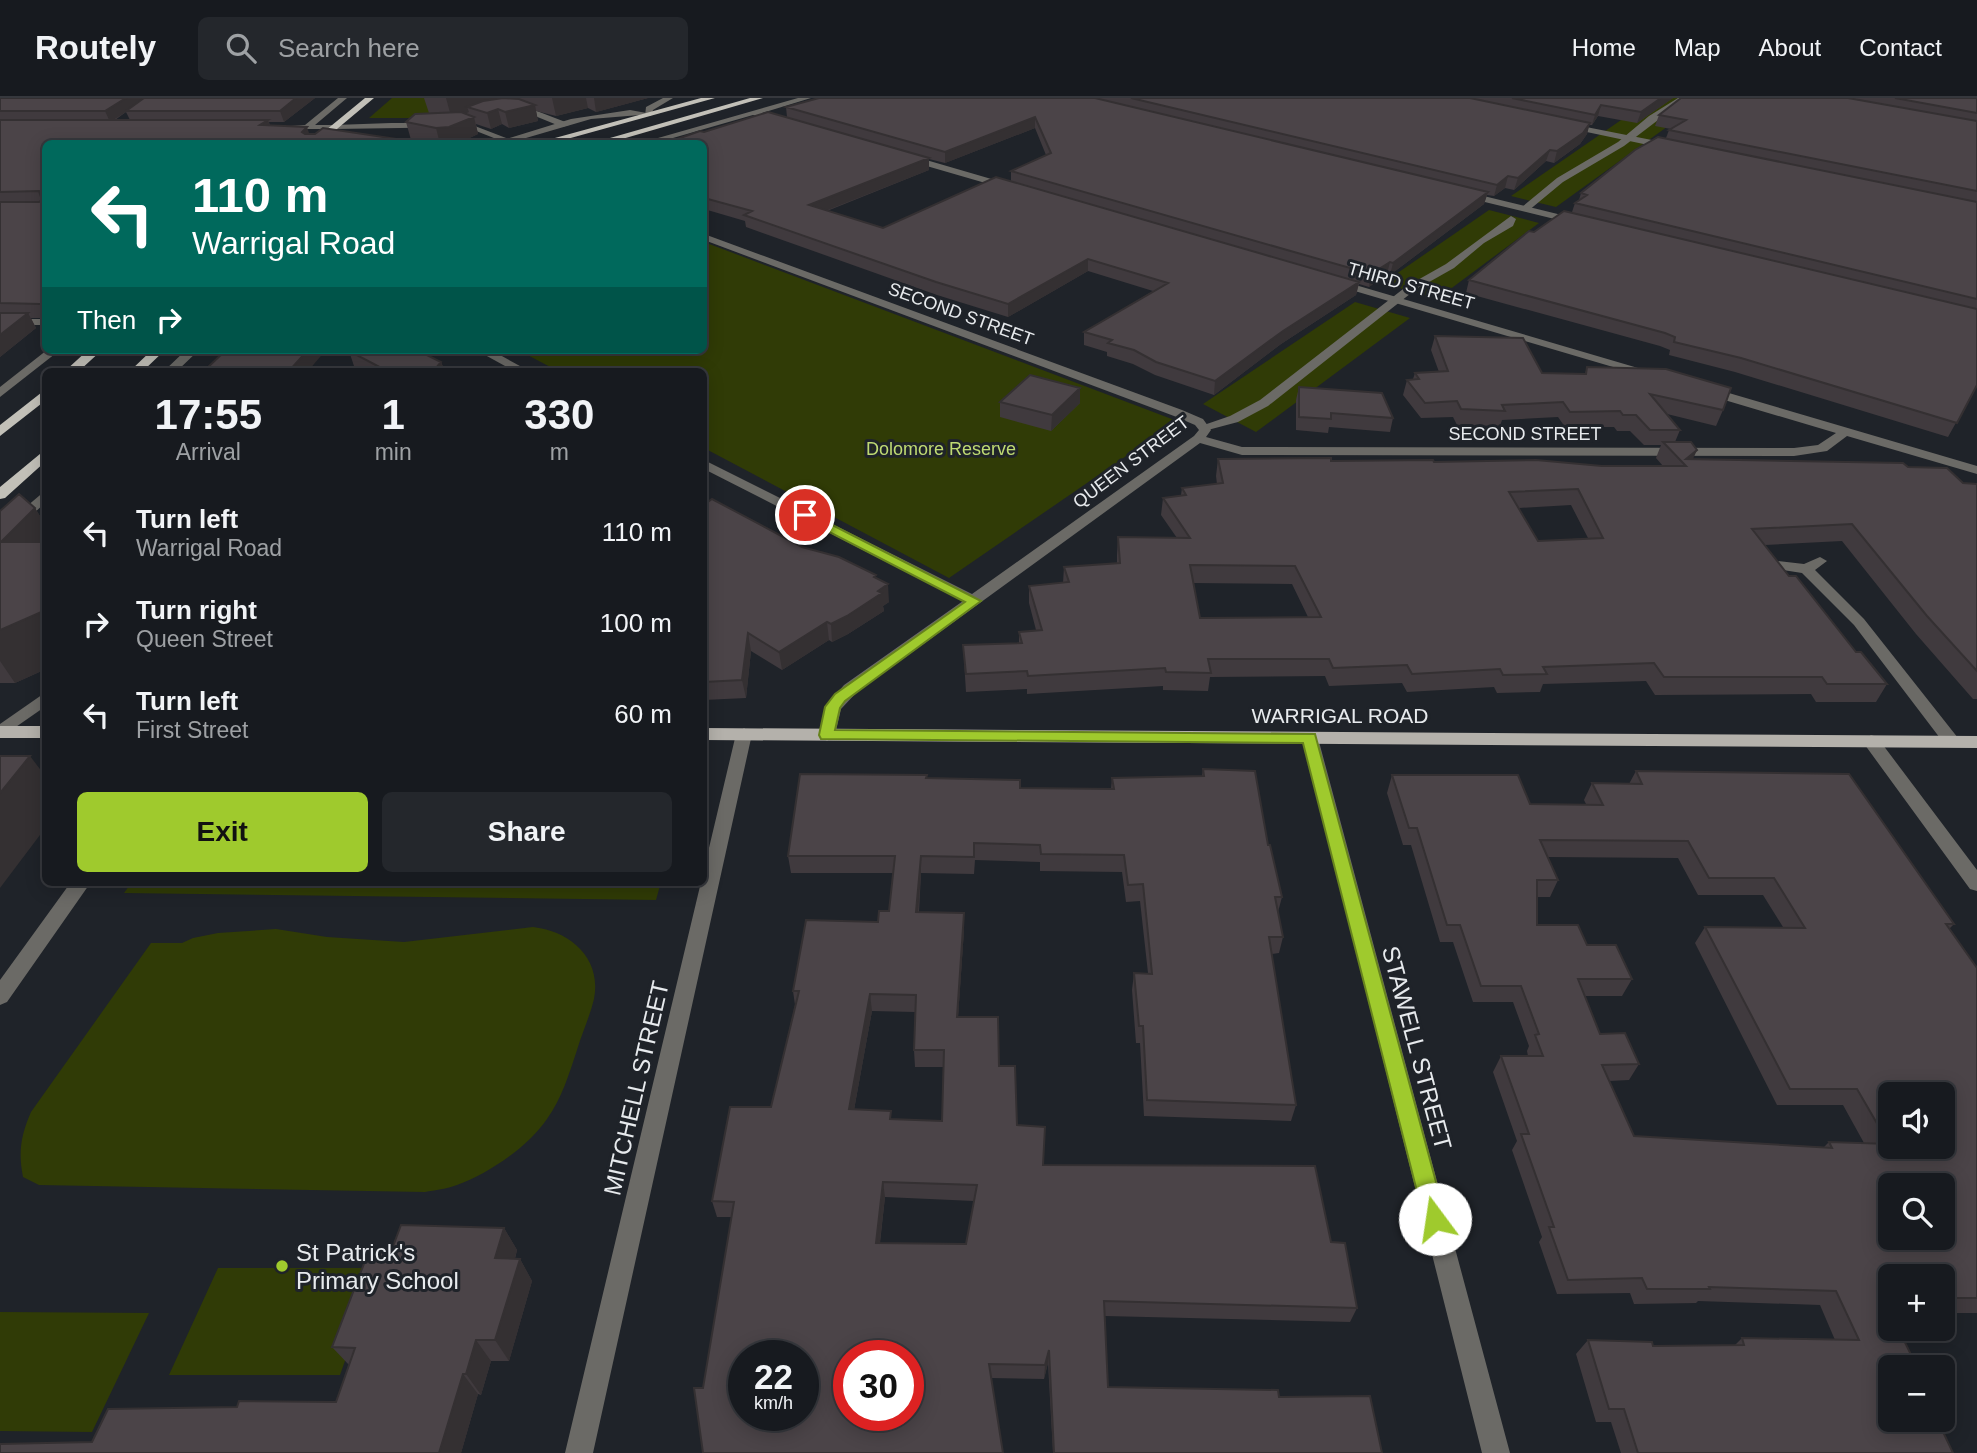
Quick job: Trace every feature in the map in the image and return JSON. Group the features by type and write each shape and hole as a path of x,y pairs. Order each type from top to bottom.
{"highway":[{"path":"318,140 370,98"},
{"path":"608,140 759,98"},
{"path":"552,140 704,99 724,108"},
{"path":"75,368 91,354"},
{"path":"139,368 155,354"},
{"path":"0,432 42,396"},
{"path":"0,495 42,457"}],"main road":[{"path":"0,732 42,732"},
{"name":"WARRIGAL ROAD","path":"707,734 1977,742"}],"street":[{"path":"307,127 343,98"},
{"path":"378,128 471,126 507,140 610,114 648,114 649,108 669,98"},
{"path":"656,140 807,98"},
{"path":"1525,209 1560,180 1629,138 1651,118 1683,98"},
{"path":"505,104 515,104 565,125"},
{"path":"754,113 788,123"},
{"path":"455,125 466,117"},
{"path":"1551,122 1682,149"},
{"path":"274,127 426,128 482,140"},
{"path":"378,128 375,134 381,138"},
{"path":"894,153 1026,192"},
{"path":"1457,193 1591,225"},
{"name":"QUEEN STREET","path":"827,735 833,707 840,697 975,601 1201,433 1234,419 1271,398 1395,300 1510,224 1511,219"},
{"name":"SECOND STREET","path":"707,238 1178,413 1199,422 1201,433 1242,451 1794,452 1821,451 1833,445 1845,431"},
{"name":"THIRD STREET","path":"1329,281 1660,377"},
{"path":"0,322 42,322"},
{"path":"0,393 49,354"},
{"path":"173,368 189,354"},
{"path":"490,354 517,368"},
{"path":"1699,389 1977,470"},
{"path":"707,466 975,601"},
{"path":"0,537 42,498"},
{"path":"1770,564 1813,565 1952,742"},
{"path":"0,732 42,700"},
{"name":"MITCHELL STREET","path":"579,1453 744,734"},
{"name":"STAWELL STREET","path":"1310,738 1496,1453"},
{"path":"1871,741 1977,884"},
{"path":"0,996 79,886"}],"green space":[{"path":"392,98 517,98 479,108 455,118 369,118"},
{"path":"1653,98 1707,98 1556,207 1511,196"},
{"path":"1489,210 1539,223 1437,299 1383,283"},
{"name":"Dolomore Reserve","path":"707,243 1177,421 949,578 707,450 707,368 552,368 526,354 707,354"},
{"path":"1355,302 1410,318 1256,432 1203,404"},
{"path":"129,886 660,886 656,900 124,893"},
{"path":"533,927 559,934 580,949 593,971 594,999 565,1086 547,1119 518,1149 494,1167 469,1180 425,1192 39,1185 23,1177 21,1144 31,1112 151,943 182,943 218,933 276,929 327,937 404,942"},
{"path":"218,1268 378,1268 340,1375 169,1375"},
{"path":"0,1312 149,1313 92,1432 0,1431"}],"building":[{"path":"0,98 126,98 105,111 0,111"},
{"path":"144,98 296,98 280,111 126,111"},
{"path":"819,98 1095,98 1488,192 1393,263 1390,262 1371,274 1011,171 1051,153 1035,117 945,152 786,107"},
{"path":"1131,98 1470,98 1590,123 1583,133 1557,151 1550,150 1518,178 1508,176 1497,185"},
{"path":"1512,98 1661,98 1641,112 1601,105 1595,115"},
{"path":"1681,98 1848,98 1977,121 1977,191 1669,130 1686,120 1659,115"},
{"path":"1895,98 1977,98 1977,113"},
{"path":"519,99 535,105 505,112 498,109 487,113 467,107 483,101"},
{"path":"461,112 474,117 449,127 436,128 406,122 415,114"},
{"path":"768,112 929,158 809,205 883,228 996,177 1359,282 1283,331 1215,381 1156,362 1134,350 1108,343 1112,340 1084,332 1168,283 1088,259 1008,304 936,282 744,215 752,211 707,199 707,140 674,140"},
{"path":"0,120 268,120 260,125 307,127 302,132 305,134 315,134 323,128 403,140 42,140 42,200 39,191 0,192"},
{"path":"1658,137 1977,202 1977,299 1575,203 1587,195 1581,193 1635,150"},
{"path":"42,200 42,303 0,303 0,202"},
{"path":"1564,211 1977,309 1977,385 1957,423 1741,358 1674,342 1675,337 1665,333 1469,280 1529,231 1534,232"},
{"path":"0,313 28,313 0,335"},
{"path":"1435,336 1523,338 1542,373 1586,374 1587,367 1666,369 1731,388 1723,410 1650,394 1680,430 1650,430 1636,415 1623,415 1620,411 1570,412 1563,402 1502,405 1505,411 1461,409 1457,401 1425,403 1407,380 1419,379 1415,373 1448,371"},
{"path":"222,354 304,354 292,368 207,368"},
{"path":"355,354 425,354 441,362 436,368 381,368"},
{"path":"1030,375 1080,388 1052,415 1000,402"},
{"path":"1299,387 1382,393 1393,418 1331,413 1331,419 1299,417"},
{"path":"1663,442 1691,442 1697,450 1686,459 1903,463 1908,467 1947,468 1963,483 1977,484 1977,671 1927,616 1852,524 1752,529 1789,576 1796,576 1856,652 1861,652 1887,684 1827,684 1822,677 1664,677 1654,663 1543,667 1547,674 1503,675 1500,669 1412,674 1407,665 1333,668 1329,659 1208,659 1211,673 1166,672 1165,668 1028,676 1027,671 966,674 963,645 1022,643 1019,632 1042,630 1029,586 1069,582 1064,567 1120,563 1118,537 1190,538 1163,498 1186,495 1182,488 1223,483 1218,459 1331,458 1331,461 1434,462 1536,460 1602,466 1686,466","holes":["1578,489 1603,538 1538,541 1509,492","1190,565 1295,566 1321,617 1200,618"]},
{"path":"19,494 35,508 1,542 42,542 42,612 0,630 0,511"},
{"path":"712,499 802,547 839,557 888,584 878,591 882,593 847,616 831,624 827,622 779,652 748,633 742,680 707,682 707,500"},
{"path":"0,756 30,756 0,793"},
{"path":"1203,769 1255,771 1268,845 1282,897 1275,897 1283,937 1269,937 1296,1105 1147,1100 1143,1026 1139,1026 1134,973 1152,974 1143,884 1128,885 1124,855 1041,854 1040,845 974,843 974,857 921,856 916,912 964,913 957,1017 998,1017 999,1066 1015,1066 1017,1125 1045,1127 1043,1165 1315,1166 1331,1242 1345,1243 1357,1308 1104,1301 1108,1387 1278,1390 1279,1397 1370,1396 1382,1453 1054,1453 1049,1350 1045,1365 989,1364 1003,1453 703,1453 694,1388 703,1388 734,1202 712,1201 730,1107 771,1107 799,991 793,991 806,920 878,922 879,911 889,911 895,856 788,856 800,774 927,775 926,778 1020,780 1020,788 1114,789 1112,778 1204,776","holes":["870,994 916,995 914,1050 944,1050 942,1121 890,1119 891,1111 849,1109","883,1182 977,1185 966,1244 876,1243"]},
{"path":"1636,771 1849,774 1954,924 1946,924 1977,968 1977,1298 1955,1298 1955,1264 1878,1264 1878,1341 1904,1341 1911,1355 1878,1355 1878,1432 1943,1432 1953,1453 1638,1453 1624,1409 1609,1409 1588,1340 1652,1342 1653,1346 1744,1345 1742,1338 1859,1340 1836,1291 1709,1287 1710,1289 1647,1289 1642,1278 1568,1280 1549,1227 1554,1227 1521,1134 1529,1134 1501,1056 1543,1056 1535,1035 1539,1034 1521,986 1481,986 1460,925 1447,925 1417,828 1409,828 1392,775 1518,775 1530,804 1603,805 1592,783 1642,784","holes":["1540,840 1688,841 1709,878 1774,878 1805,928 1705,927 1790,1089 1857,1089 1878,1125 1878,1082 1955,1082 1955,1159 1878,1159 1878,1144 1829,1142 1832,1148 1634,1136 1602,1065 1639,1064 1625,1033 1600,1034 1578,979 1632,979 1616,945 1587,945 1578,925 1537,925 1537,880 1558,880"]},
{"path":"401,1225 504,1228 495,1258 520,1259 495,1340 476,1340 439,1453 0,1453 0,1444 92,1442 108,1409 237,1407 239,1401 336,1402 355,1348 332,1347 370,1248 392,1249"}],"place":[{"name":"St Patrick's Primary School","path":"282,1266"}],"route":[{"path":"805,515 975,601 840,697 833,707 827,735 1310,738 1435,1219"}]}
